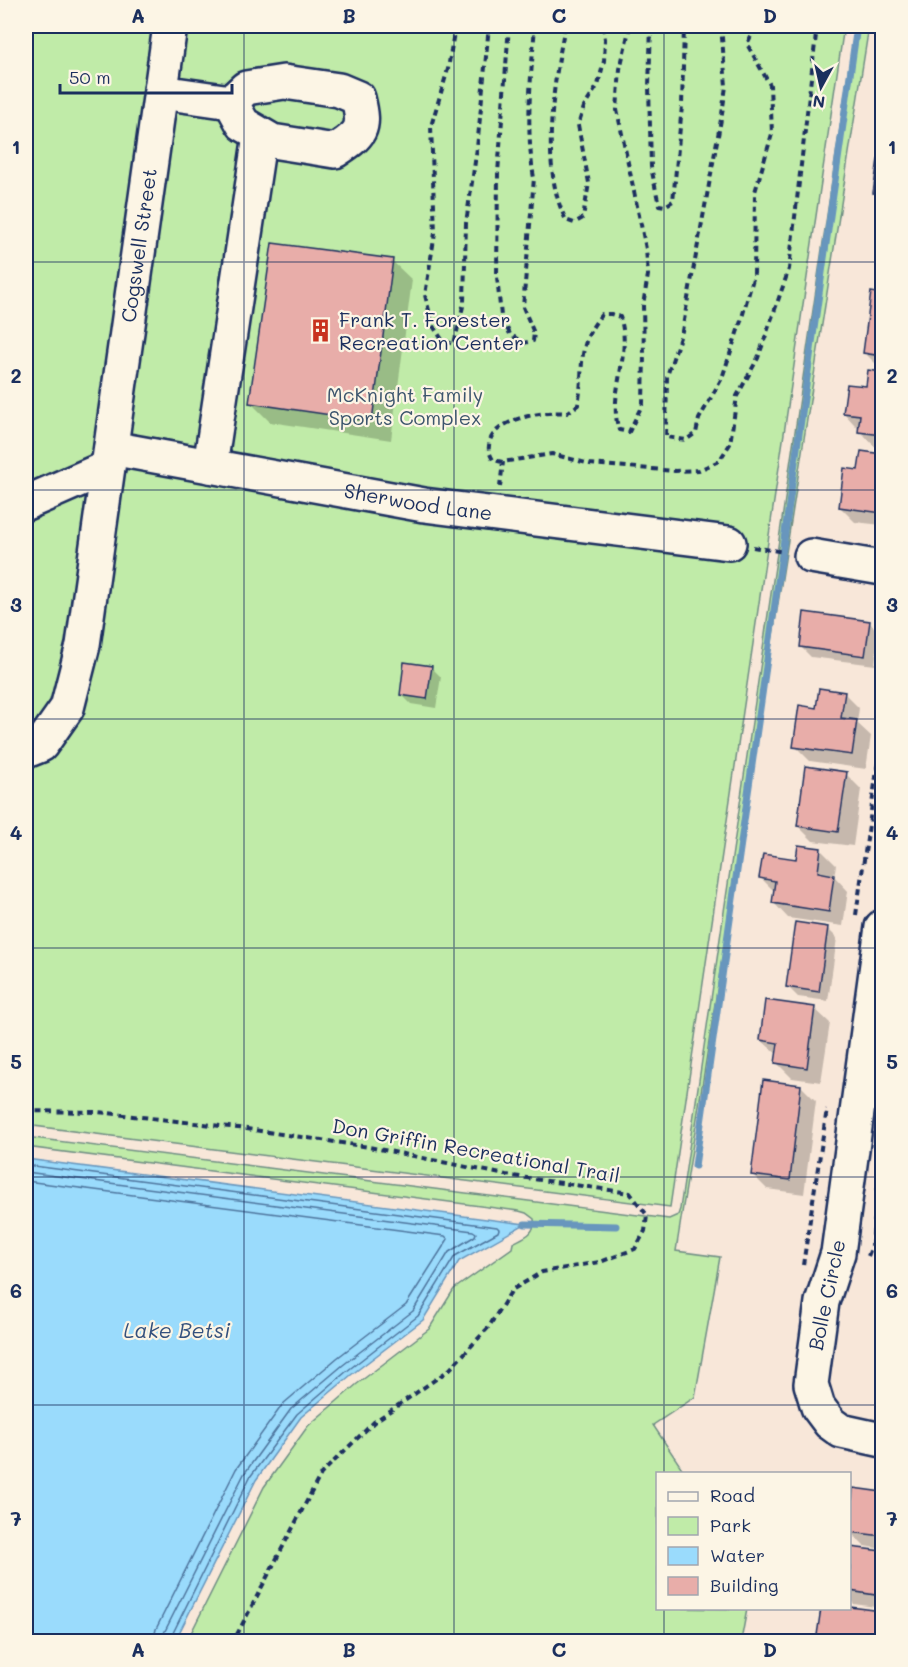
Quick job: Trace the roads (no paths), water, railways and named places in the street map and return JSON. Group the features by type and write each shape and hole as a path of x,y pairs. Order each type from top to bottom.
{"street":[{"name":"Cogswell Street","path":"26,750 41,745 67,708 83,645 170,26"},
{"path":"284,82 339,90 358,98 363,119 355,138 335,151 272,141 243,124 231,102 246,88 284,82"},
{"path":"161,92 231,102"},
{"path":"210,466 260,135"},
{"path":"26,503 109,458"},
{"name":"Sherwood Lane","path":"109,458 210,466 424,505 729,543"},
{"path":"799,554 882,568"},
{"name":"Bolle Circle","path":"882,927 870,1107 838,1253 822,1302 811,1384 818,1407 830,1423 841,1431 882,1440"}],"water":[{"name":"Lake Betsi","path":"26,1159 525,1224 459,1261 423,1320 301,1417 256,1480 175,1641 26,1641"}],"waterway":[{"path":"695,1166 857,26"},
{"path":"525,1224 616,1226"}],"place":[{"name":"Frank T. Forester Recreation Center","path":"321,331"}],"park label":[{"name":"McKnight Family Sports Complex","path":"405,406"}]}
